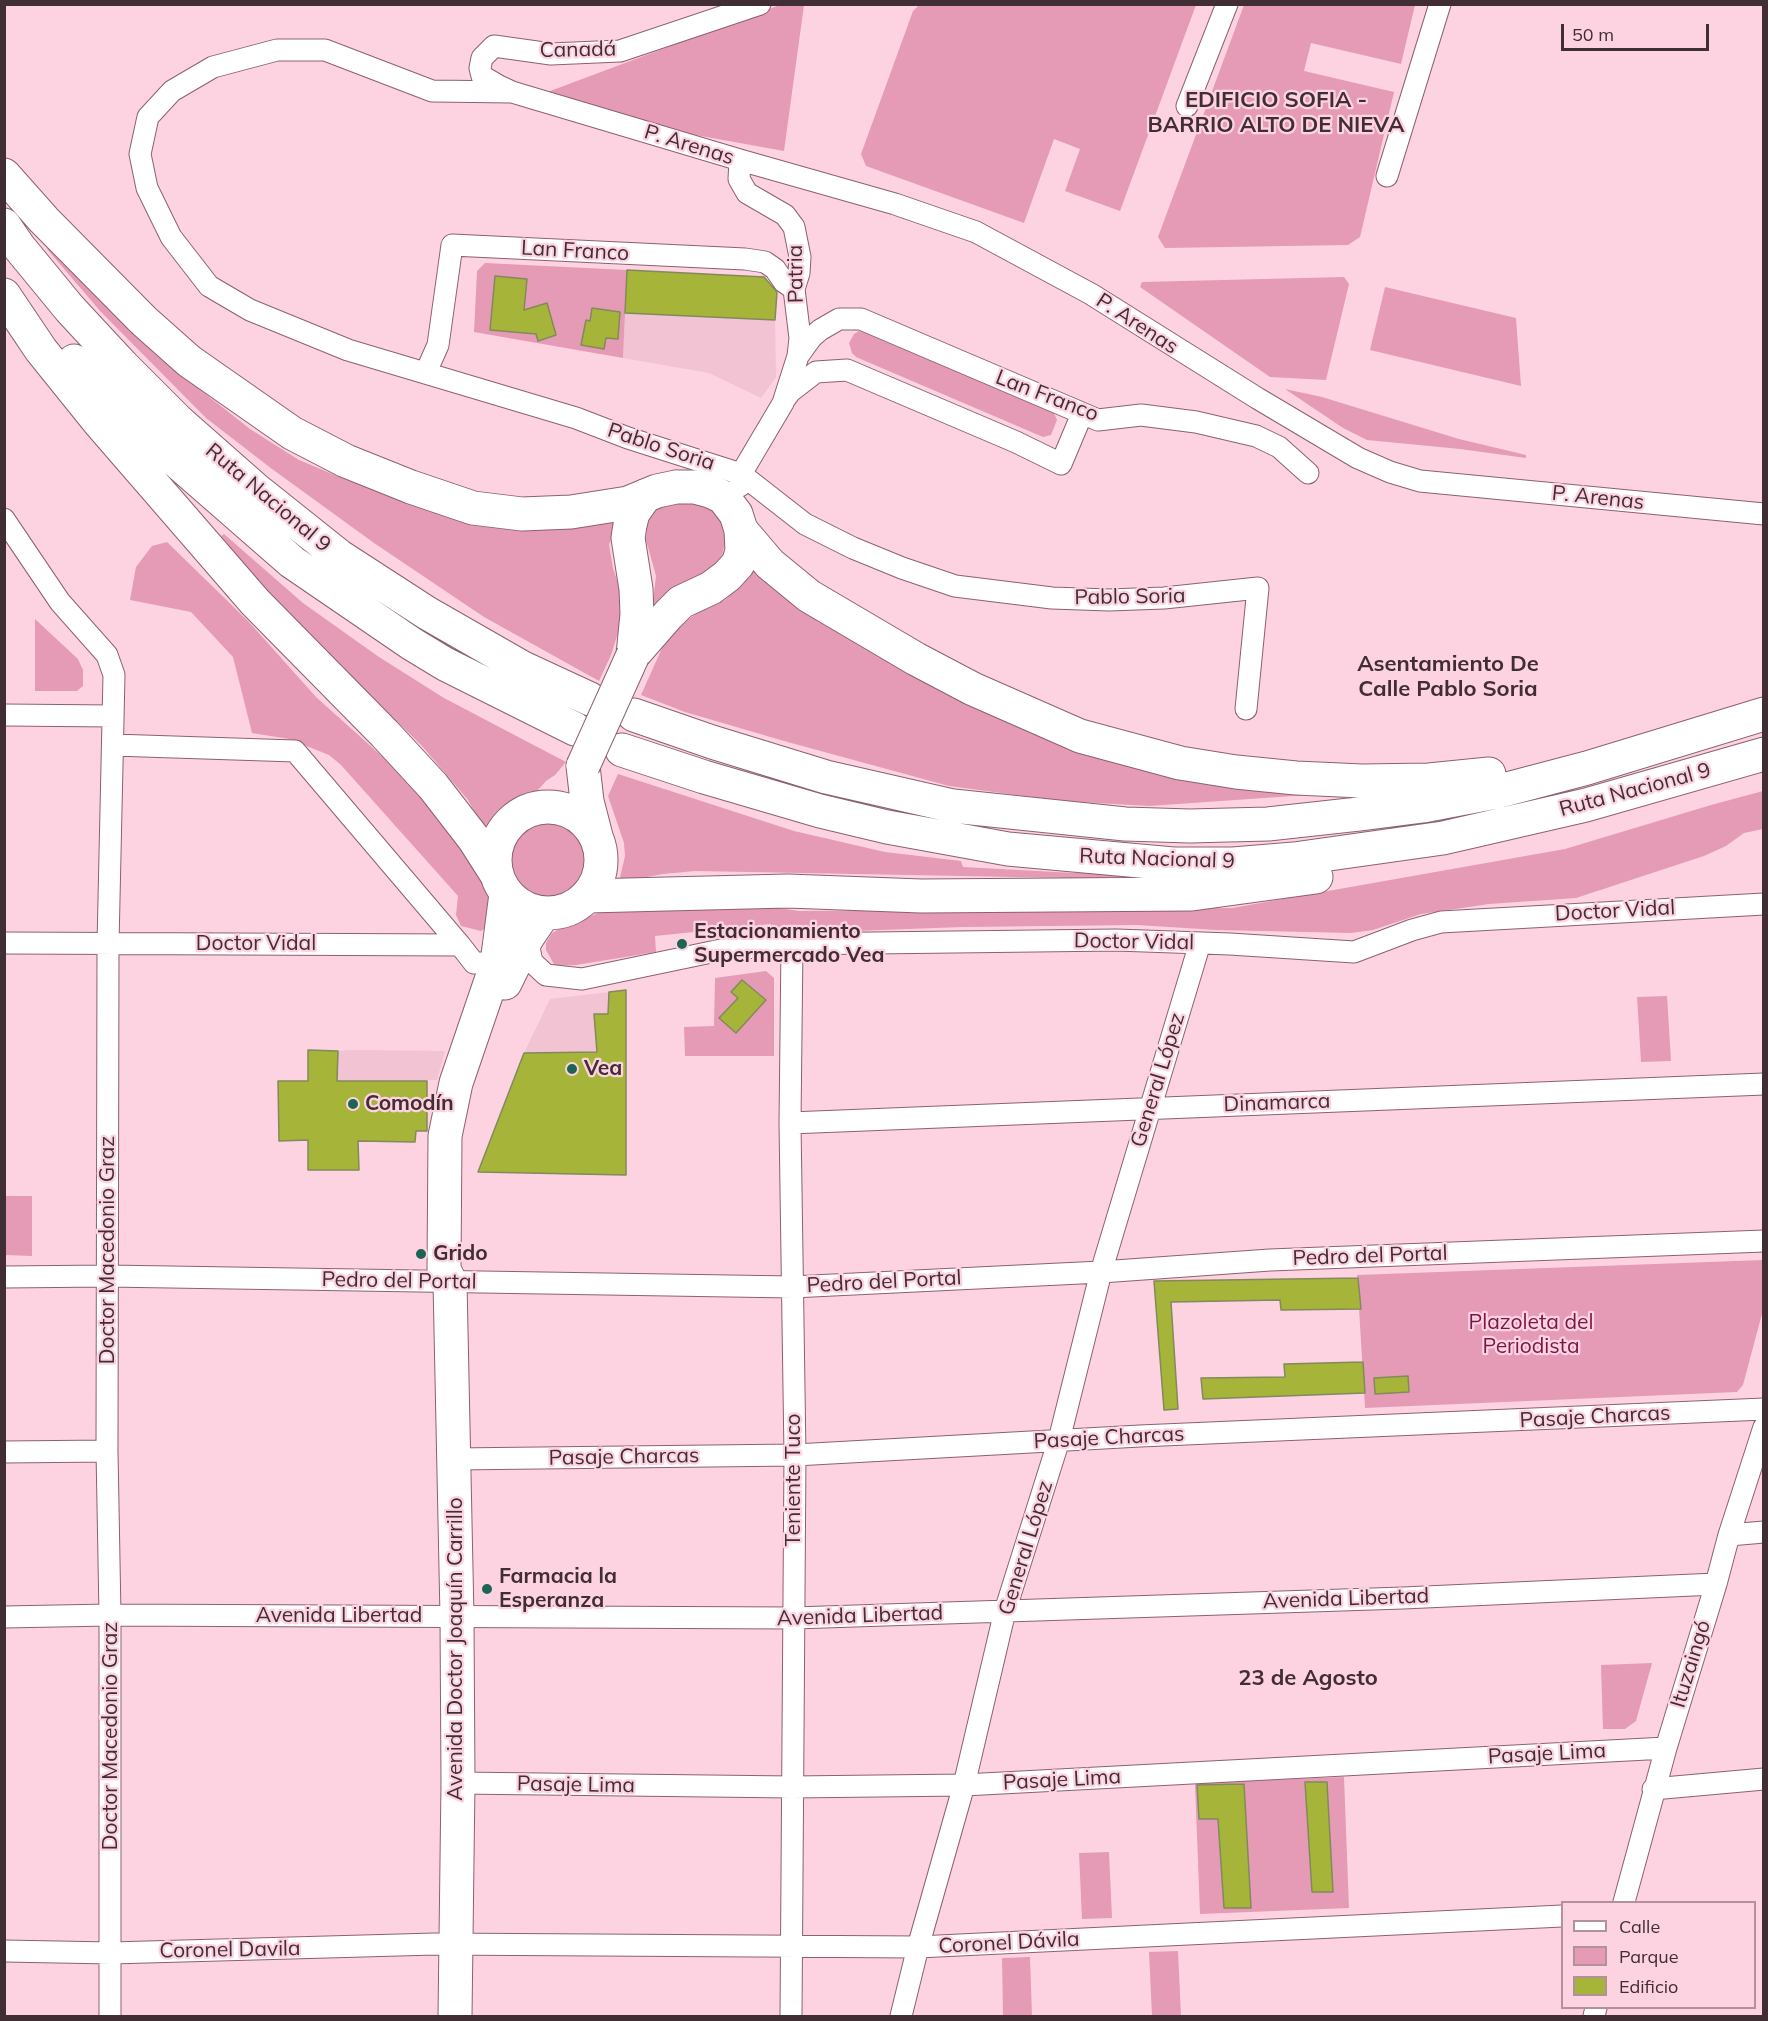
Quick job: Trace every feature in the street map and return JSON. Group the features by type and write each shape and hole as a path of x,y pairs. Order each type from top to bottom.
{"main road":[{"path":"4,175 52,228 144,321 189,361 292,433 346,462 473,508 522,514 571,512 628,502 660,491 695,487 710,491 723,497 770,564 809,596 972,689 1080,736 1180,763 1236,772 1362,781 1429,780 1490,774 1672,742"},
{"name":"Ruta Nacional 9","path":"4,225 70,309 122,365 178,422 255,489 339,556 427,613 523,668 590,699"},
{"name":"Ruta Nacional 9","path":"4,289 116,404 204,486 292,562 420,649 575,729"},
{"path":"4,295 41,350 99,422 255,602 433,786 474,839 517,904 530,911 536,926 575,906 587,896 596,883 601,867 601,851 587,801 583,766"},
{"path":"633,655 638,614 628,538 633,513 660,491"},
{"path":"541,807 583,766 633,655 681,602 711,588 738,564 742,551 739,522"},
{"name":"Ruta Nacional 9","path":"634,714 712,742 826,777 953,806 1125,824 1190,826 1268,824 1423,806 1497,792 1587,768 1764,714"},
{"name":"Ruta Nacional 9","path":"622,750 809,808 887,827 1008,849 1173,864 1233,864 1351,852 1443,838 1586,805 1764,754"},
{"path":"587,896 788,891 921,896 1192,894 1401,864 1506,837 1586,805"},
{"path":"501,883 494,857 497,842 504,829 527,811 541,807 557,807 573,813 586,823 596,836"},
{"name":"Avenida Doctor Joaquín Carrillo","path":"455,2016 458,1783 457,1617 450,1282 444,1269 445,1136 456,1083 497,963 501,883"},
{"name":"Avenida Doctor Joaquín Carrillo","path":"450,1282 457,1269 460,1129 469,1085 509,973 536,926"}],"street":[{"name":"Canadá","path":"512,92 482,76 480,68 482,58 494,46 551,54 620,51 760,4"},
{"path":"1187,106 1227,4"},
{"path":"1387,176 1440,4"},
{"name":"Pablo Soria","path":"512,92 432,91 325,50 277,50 213,67 172,91 148,117 140,154 147,188 171,237 209,286 250,310 348,350 576,418 628,438 741,474 805,524 863,552 955,586 1052,598 1109,600 1203,595 1258,588 1246,709"},
{"name":"P. Arenas","path":"512,92 895,204 976,232 1091,294 1257,398 1358,458 1390,472 1420,481 1764,514"},
{"name":"Patria","path":"740,160 739,179 747,194 784,215 794,227 800,257 799,273 794,289 800,338 798,356 783,403 741,474"},
{"name":"Lan Franco","path":"426,372 438,345 452,245 745,259 765,262 794,289"},
{"name":"Lan Franco","path":"798,356 820,330 839,319 861,319 1098,420 1141,415 1196,422 1256,436 1280,447 1308,473"},
{"path":"783,403 790,392 816,372 847,370 1016,442 1061,464 1082,414"},
{"path":"660,491 718,474 741,474 739,522"},
{"name":"Doctor Macedonio Graz","path":"4,519 60,602 106,655 114,675 108,944 107,1451 110,1614 110,2016"},
{"path":"4,715 113,716"},
{"path":"113,745 296,751 474,963 497,963"},
{"name":"Doctor Vidal","path":"536,926 532,962 546,975 582,979 721,950 792,944 1040,940 1200,943 1300,947 1354,952 1412,930 1441,922 1623,910 1764,904"},
{"name":"Doctor Vidal","path":"4,943 460,945"},
{"name":"General López","path":"901,2016 964,1785 1005,1611 1059,1440 1101,1272 1200,943"},
{"name":"Teniente Tuco","path":"791,2016 795,1455 790,1123 792,944"},
{"name":"Dinamarca","path":"790,1123 1764,1084"},
{"name":"Pedro del Portal","path":"4,1277 108,1276 792,1287 1101,1272 1270,1260 1764,1241"},
{"name":"Pasaje Charcas","path":"455,1459 795,1455 1059,1440 1764,1409"},
{"name":"Ituzaingó","path":"1624,1901 1653,1789 1729,1535 1764,1427"},
{"path":"4,1452 107,1451"},
{"path":"1729,1535 1764,1532"},
{"name":"Avenida Libertad","path":"4,1617 110,1614 794,1618 1403,1598 1716,1584"},
{"name":"Pasaje Lima","path":"458,1783 792,1787 964,1785 1666,1748"},
{"path":"1653,1789 1764,1779"},
{"name":"Coronel Dávila","path":"456,1945 918,1947 1561,1916"},
{"name":"Coronel Davila","path":"4,1951 111,1953 456,1945"}],"shaded area":[{"path":"625,313 775,320 776,377 761,398 709,373 623,358"},
{"path":"609,992 608,1014 594,1015 597,1052 524,1053 550,999"},
{"path":"338,1051 445,1051 437,1080 337,1081"}],"green space":[{"path":"780,5 804,5 784,151 518,103"},
{"path":"919,5 1196,5 1120,211 1065,191 1080,149 1054,139 1024,223 866,166 861,154 913,11"},
{"path":"1244,5 1415,5 1401,64 1311,43 1304,71 1394,92 1360,237 1348,245 1165,248 1158,237"},
{"path":"48,245 160,358 250,429 299,460 349,481 375,488 618,521 609,545 613,568 626,608 611,655 599,681 484,617 374,543 206,418 101,312 47,249"},
{"path":"485,263 627,270 623,358 474,332 477,271"},
{"path":"1344,277 1349,284 1326,380 1270,377 1140,287 1142,282"},
{"path":"1385,287 1516,318 1521,386 1370,350"},
{"path":"859,331 1054,413 1057,420 1051,435 1043,437 856,357 849,343 854,334"},
{"path":"1285,389 1322,397 1459,439 1526,455 1526,458 1367,440 1343,428"},
{"path":"684,495 715,510 723,526 725,543 721,560 709,571 675,587 651,619 656,576 646,540 647,522 655,508"},
{"path":"224,534 303,603 379,657 444,698 566,762 537,791 508,805 484,828 468,800 422,746 280,606 221,536"},
{"path":"167,542 248,621 316,697 424,794 482,871 486,888 493,902 489,926 481,931 461,926 456,915 458,896 341,765 329,755 289,739 252,733 233,657 191,612 130,600 136,567 152,546"},
{"path":"757,563 974,701 1336,793 1149,806 1061,801 949,786 685,712 641,695 662,648 681,624 702,610 725,600 744,582"},
{"path":"35,619 78,659 83,670 83,686 77,691 35,691"},
{"path":"618,774 794,831 885,852 961,861 963,867 1075,873 1146,873 1163,877 1135,879 695,871 619,882 625,856 624,843 608,796"},
{"path":"1763,791 1763,829 1744,833 1726,846 1704,856 1576,898 1489,904 1421,914 1373,930 1351,933 1217,930 1137,925 963,927 772,934 771,924 655,936 656,952 576,965 555,966 546,950 546,943 552,933 606,910 765,906 799,911 1232,908 1565,849"},
{"path":"550,820 565,823 577,832 586,844 589,859 586,874 577,886 565,895 550,898 535,895 523,886 514,874 511,859 514,844 523,832 535,823"},
{"path":"766,971 774,978 774,1056 685,1056 684,1027 714,1026 715,978"},
{"path":"1667,996 1671,1061 1641,1062 1637,997"},
{"path":"5,1196 32,1196 32,1256 5,1255"},
{"name":"Plazoleta del Periodista","path":"1763,1260 1763,1310 1743,1385 1737,1392 1365,1408 1357,1275"},
{"path":"1652,1663 1636,1721 1625,1729 1603,1729 1601,1665"},
{"path":"1344,1777 1349,1908 1200,1914 1195,1783"},
{"path":"1109,1852 1112,1918 1082,1919 1079,1853"},
{"path":"1178,1951 1181,2016 1152,2016 1149,1952"},
{"path":"1030,1957 1032,2016 1003,2016 1002,1958"}],"building":[{"path":"627,270 764,277 777,292 775,320 625,313"},
{"path":"495,276 527,279 524,310 547,303 556,335 538,341 536,334 490,330"},
{"path":"592,308 620,312 618,339 606,338 604,349 581,345 586,320 590,321"},
{"path":"742,980 766,1000 736,1033 719,1018 738,998 731,992"},
{"name":"Vea","path":"626,990 626,1175 478,1172 524,1053 597,1052 594,1014 608,1014 609,992"},
{"name":"Comodín","path":"308,1050 338,1051 337,1081 427,1081 427,1131 416,1131 415,1142 358,1141 359,1170 308,1170 308,1140 279,1141 278,1081 308,1081"},
{"path":"1358,1278 1361,1309 1281,1310 1280,1300 1171,1302 1178,1409 1164,1410 1154,1281"},
{"path":"1363,1362 1365,1393 1203,1399 1201,1378 1285,1377 1284,1364"},
{"path":"1408,1376 1409,1392 1375,1394 1374,1378"},
{"path":"1305,1782 1327,1782 1333,1892 1312,1892"},
{"path":"1244,1784 1251,1908 1224,1908 1218,1819 1199,1819 1197,1785"}],"place":[{"name":"Estacionamiento Supermercado Vea","path":"682,944"},
{"name":"Vea","path":"572,1069"},
{"name":"Comodín","path":"353,1104"},
{"name":"Grido","path":"421,1254"},
{"name":"Farmacia la Esperanza","path":"487,1589"}],"district":[{"name":"EDIFICIO SOFIA - BARRIO ALTO DE NIEVA","path":"1276,112"},
{"name":"Asentamiento De Calle Pablo Soria","path":"1448,676"},
{"name":"23 de Agosto","path":"1308,1678"}]}
